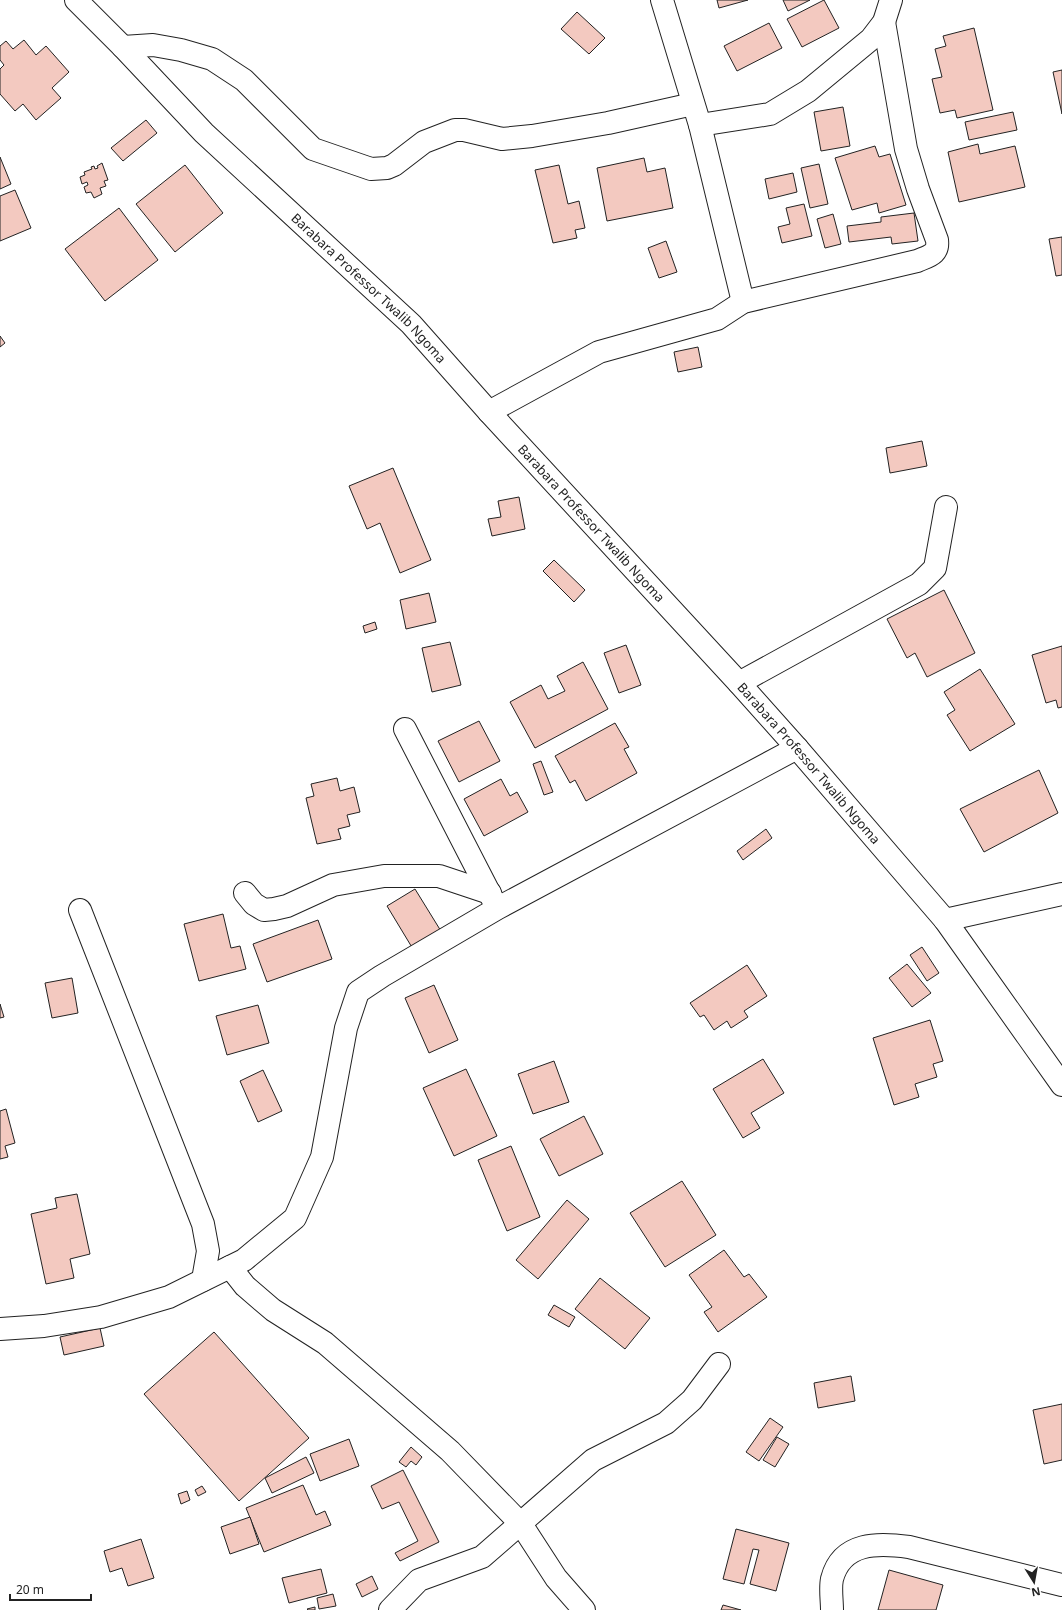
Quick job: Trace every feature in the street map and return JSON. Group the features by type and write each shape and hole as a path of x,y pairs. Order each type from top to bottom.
{"street":[{"name":"Barabara Professor Twalib Ngoma","path":"76,0 123,47 204,133 411,324 739,683 945,920 1062,1085"},
{"path":"662,0 700,125 744,302"},
{"path":"700,125 770,114 808,91 871,39 884,22 891,0"},
{"path":"490,412 599,352 717,319 744,302 917,261 934,254 938,247 937,240 918,189 906,149 884,22"},
{"path":"123,47 153,45 181,50 212,59 244,80 313,149 371,169 378,170 394,165 424,142 455,130 464,130 502,139 532,136 608,123 693,104"},
{"path":"739,683 919,584 935,568 946,507"},
{"path":"405,729 494,900"},
{"path":"0,1329 44,1326 102,1317 169,1297 244,1260 295,1218 322,1157 346,1028 358,992 494,900 797,748"},
{"path":"245,893 254,904 264,910 287,906 333,885 384,876 439,876 494,900"},
{"path":"945,920 1062,894"},
{"path":"80,910 203,1224 208,1251 203,1280"},
{"path":"230,1267 245,1286 273,1310 325,1343 450,1451 521,1524 556,1578 584,1610"},
{"path":"390,1610 419,1580 482,1557 593,1460 666,1423 692,1400 719,1364"},
{"path":"832,1610 832,1579 840,1561 851,1552 862,1547 888,1544 1062,1585"}],"building":[{"path":"717,0 748,0 719,8"},
{"path":"783,0 810,0 788,11"},
{"path":"824,0 839,28 802,47 787,19"},
{"path":"577,12 605,38 589,54 561,29"},
{"path":"769,23 782,48 737,71 724,46"},
{"path":"974,28 993,110 957,118 955,110 940,113 932,79 942,77 935,49 946,46 943,36"},
{"path":"24,40 36,55 46,46 69,72 52,88 61,98 36,120 23,104 15,111 0,94 0,69 4,65 0,60 0,46 6,41 13,49"},
{"path":"1062,70 1062,114 1053,72"},
{"path":"843,107 850,146 821,151 814,112"},
{"path":"1013,112 1017,130 969,140 965,122"},
{"path":"146,120 157,133 123,161 111,148"},
{"path":"978,144 980,154 1015,146 1025,187 959,202 948,152"},
{"path":"875,146 879,157 890,154 906,205 879,213 877,203 852,210 835,158"},
{"path":"0,157 11,184 0,189"},
{"path":"644,158 647,172 665,168 673,208 607,221 597,168"},
{"path":"102,163 108,180 104,181 106,186 100,188 102,194 94,198 91,192 86,193 84,187 88,185 87,182 82,184 80,177 85,175 84,172 92,169 91,167 94,166 95,169 98,168 97,166"},
{"path":"819,164 828,204 810,208 801,168"},
{"path":"185,165 223,213 175,252 136,204"},
{"path":"559,165 568,204 579,201 585,228 575,230 577,238 553,243 535,170"},
{"path":"793,173 797,192 769,199 765,179"},
{"path":"15,190 31,228 0,241 0,196"},
{"path":"804,204 812,236 782,243 778,227 790,224 786,208"},
{"path":"119,208 158,260 105,301 65,249"},
{"path":"914,213 918,241 892,244 891,237 849,242 847,226 881,222 881,217"},
{"path":"833,214 841,244 825,248 817,219"},
{"path":"1062,237 1062,275 1056,276 1049,239"},
{"path":"666,241 677,272 659,278 648,248"},
{"path":"0,336 5,343 0,347"},
{"path":"698,347 702,367 678,372 674,352"},
{"path":"922,441 927,466 890,473 886,448"},
{"path":"393,468 431,560 400,573 380,523 367,529 349,486"},
{"path":"519,497 525,529 492,536 488,519 501,517 498,501"},
{"path":"554,560 585,590 574,602 543,571"},
{"path":"944,590 975,653 927,677 915,653 907,658 887,619"},
{"path":"429,593 436,622 406,629 400,600"},
{"path":"375,622 377,629 365,633 363,626"},
{"path":"450,642 461,685 432,692 422,648"},
{"path":"626,645 641,685 619,693 604,653"},
{"path":"1062,646 1062,707 1058,708 1056,700 1046,703 1032,655"},
{"path":"583,662 608,709 535,748 510,702 541,685 548,699 565,691 557,676"},
{"path":"980,669 1015,724 970,751 947,715 955,710 944,692"},
{"path":"479,721 500,761 459,782 438,741"},
{"path":"615,723 629,747 624,749 637,773 586,801 575,780 570,783 555,756"},
{"path":"541,761 553,792 544,795 533,764"},
{"path":"1039,770 1058,813 984,852 960,809"},
{"path":"337,778 340,791 354,787 360,812 347,815 350,826 338,829 341,839 317,844 306,798 314,796 311,784"},
{"path":"501,779 510,796 517,792 528,812 484,836 464,799"},
{"path":"766,829 772,838 743,860 737,851"},
{"path":"415,889 444,936 416,954 387,906"},
{"path":"223,914 231,948 240,946 246,969 199,981 184,924"},
{"path":"318,920 332,959 267,982 253,944"},
{"path":"922,947 939,973 927,981 910,955"},
{"path":"907,964 931,993 912,1007 889,978"},
{"path":"747,965 767,996 744,1011 748,1017 731,1028 727,1021 714,1030 704,1015 700,1017 690,1003"},
{"path":"72,978 78,1013 52,1018 45,983"},
{"path":"434,985 458,1040 429,1053 405,998"},
{"path":"0,1004 4,1017 0,1018"},
{"path":"258,1005 269,1043 227,1055 216,1016"},
{"path":"930,1020 943,1061 933,1064 937,1077 915,1084 919,1097 894,1105 873,1038"},
{"path":"763,1059 784,1093 751,1113 760,1128 743,1138 713,1089"},
{"path":"554,1061 569,1102 533,1114 518,1074"},
{"path":"466,1069 497,1136 454,1156 423,1088"},
{"path":"263,1070 282,1111 258,1122 240,1081"},
{"path":"6,1109 15,1143 5,1146 8,1157 0,1159 0,1111"},
{"path":"584,1116 603,1154 559,1176 540,1139"},
{"path":"511,1146 540,1217 507,1231 478,1160"},
{"path":"682,1181 716,1235 665,1267 630,1213"},
{"path":"77,1194 90,1254 70,1259 74,1278 46,1284 31,1214 57,1208 55,1198"},
{"path":"567,1200 589,1219 538,1279 516,1260"},
{"path":"724,1250 744,1277 749,1274 767,1297 718,1332 704,1312 712,1307 689,1275"},
{"path":"600,1278 650,1318 625,1349 575,1309"},
{"path":"554,1305 575,1317 569,1327 548,1315"},
{"path":"100,1328 104,1346 64,1355 60,1337"},
{"path":"214,1332 309,1438 239,1501 144,1394"},
{"path":"851,1376 855,1401 818,1408 814,1383"},
{"path":"1062,1404 1062,1460 1044,1464 1033,1410"},
{"path":"770,1418 783,1427 759,1461 746,1452"},
{"path":"777,1437 789,1444 775,1467 763,1460"},
{"path":"349,1439 359,1466 320,1481 310,1454"},
{"path":"411,1447 422,1457 416,1465 411,1461 406,1467 399,1462"},
{"path":"306,1457 314,1473 272,1493 265,1478"},
{"path":"403,1470 439,1542 400,1561 395,1553 418,1541 399,1502 382,1509 371,1486"},
{"path":"303,1485 316,1515 325,1511 331,1525 264,1552 246,1508"},
{"path":"202,1486 206,1492 198,1496 195,1490"},
{"path":"187,1491 190,1500 181,1504 178,1494"},
{"path":"250,1517 259,1544 230,1554 221,1527"},
{"path":"736,1529 789,1543 776,1591 750,1584 759,1550 753,1549 744,1584 723,1579"},
{"path":"141,1539 154,1578 128,1586 122,1568 110,1572 104,1551"},
{"path":"321,1569 327,1593 289,1603 282,1578"},
{"path":"889,1570 943,1585 936,1610 878,1610"},
{"path":"372,1576 378,1589 362,1597 356,1584"},
{"path":"333,1594 336,1606 319,1609 317,1598"},
{"path":"723,1605 741,1610 721,1610"},
{"path":"315,1607 315,1610 307,1609"}]}
